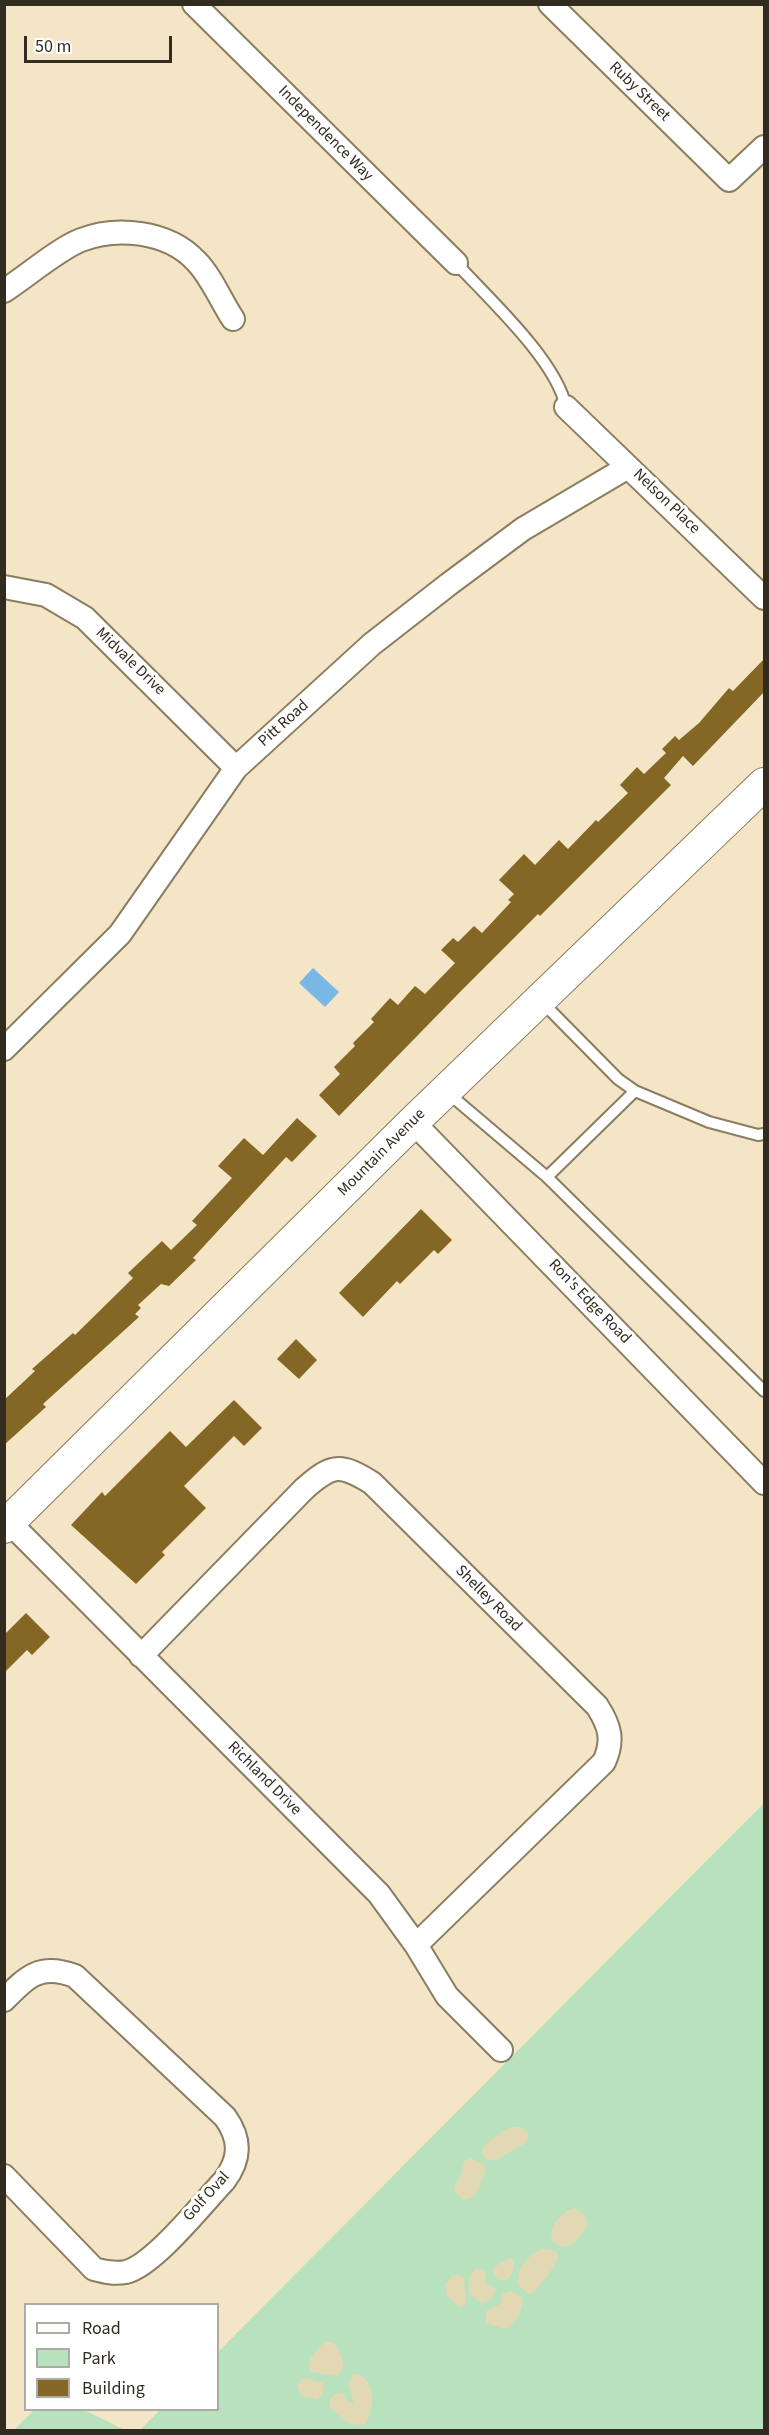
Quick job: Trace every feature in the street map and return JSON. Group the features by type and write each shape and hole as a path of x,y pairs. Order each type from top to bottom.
{"street":[{"name":"Independence Way","path":"194,4 456,263"},
{"name":"Ruby Street","path":"550,4 729,180 765,147"},
{"path":"4,291 78,241 100,234 123,232 157,237 178,247 197,261 232,320"},
{"name":"Nelson Place","path":"566,407 765,597"},
{"name":"Pitt Road","path":"4,1049 120,934 236,768 372,644 449,584 523,529 628,467"},
{"name":"Midvale Drive","path":"4,586 46,596 85,618 236,768"},
{"name":"Mountain Avenue","path":"7,1524 413,1122 765,784"},
{"name":"Ron's Edge Road","path":"413,1122 765,1483"},
{"name":"Shelley Road","path":"141,1656 304,1489 324,1471 337,1468 352,1470 372,1484 597,1706 610,1729 611,1746 603,1762 416,1945"},
{"name":"Richland Drive","path":"7,1524 379,1894 416,1945 447,1996 501,2050"},
{"name":"Golf Oval","path":"4,2000 33,1974 47,1970 62,1971 75,1976 225,2117 233,2128 237,2149 233,2170 153,2256 128,2271 110,2274 94,2269 4,2176"}],"lane":[{"path":"456,263 540,356 560,386 566,407"},
{"path":"540,1000 618,1079 634,1092 709,1122 758,1136 765,1134"},
{"path":"446,1090 547,1177 765,1391"},
{"path":"547,1177 634,1092"}],"green space":[{"path":"764,1803 764,2430 140,2430 159,2411 219,2411 219,2351"},
{"path":"33,2411 86,2411 125,2430 14,2430"}],"sand":[{"path":"521,2127 528,2133 527,2142 496,2160 485,2159 482,2151 485,2144 505,2130"},
{"path":"469,2158 484,2164 486,2171 475,2196 464,2200 455,2193 454,2187 461,2175 464,2162"},
{"path":"575,2208 585,2215 588,2225 575,2243 563,2247 552,2241 552,2230 557,2220 565,2212"},
{"path":"548,2248 558,2253 555,2263 534,2293 527,2293 518,2285 519,2272 530,2256"},
{"path":"509,2258 514,2260 513,2271 507,2280 498,2280 493,2273 494,2267"},
{"path":"477,2268 486,2271 485,2283 496,2289 492,2299 482,2303 470,2295 469,2291 470,2277"},
{"path":"452,2276 463,2276 466,2295 465,2306 459,2307 447,2296 445,2284"},
{"path":"512,2291 523,2298 522,2307 515,2320 505,2329 486,2323 486,2311 500,2304 502,2294"},
{"path":"325,2341 335,2344 341,2356 343,2368 337,2376 312,2372 308,2367 310,2358"},
{"path":"353,2374 366,2380 372,2394 371,2411 365,2424 354,2425 330,2407 330,2399 337,2393 342,2393 349,2402 354,2403 348,2384"},
{"path":"302,2378 322,2382 324,2385 322,2395 317,2399 301,2396 297,2386"}],"water":[{"path":"313,968 339,992 325,1007 299,983"}],"building":[{"path":"765,658 765,691 693,766 683,756 664,778 671,785 540,916 538,914 339,1116 319,1095 340,1074 334,1067 355,1046 353,1043 374,1022 371,1019 390,998 398,1005 415,986 425,994 455,963 441,950 453,938 458,942 474,926 482,933 511,902 508,900 514,894 499,880 524,854 535,865 559,840 568,849 596,820 598,822 628,793 620,785 637,767 644,774 666,753 662,749 675,736 679,740 699,723 729,688 733,691"},
{"path":"297,1118 317,1136 292,1162 286,1157 193,1258 196,1260 169,1286 161,1284 138,1305 141,1308 135,1314 139,1317 43,1404 46,1407 4,1445 4,1400 35,1371 32,1369 73,1333 75,1335 133,1278 128,1273 162,1241 171,1250 197,1225 192,1221 232,1178 218,1166 244,1138 263,1155"},
{"path":"421,1209 452,1240 438,1254 434,1250 400,1284 397,1281 363,1317 339,1293"},
{"path":"296,1339 317,1360 299,1379 277,1359"},
{"path":"234,1400 262,1428 244,1446 234,1436 184,1486 206,1508 162,1552 165,1555 136,1584 71,1525 102,1492 105,1496 170,1431 186,1447"},
{"path":"26,1613 50,1637 32,1655 27,1650 4,1673 4,1635"}]}
